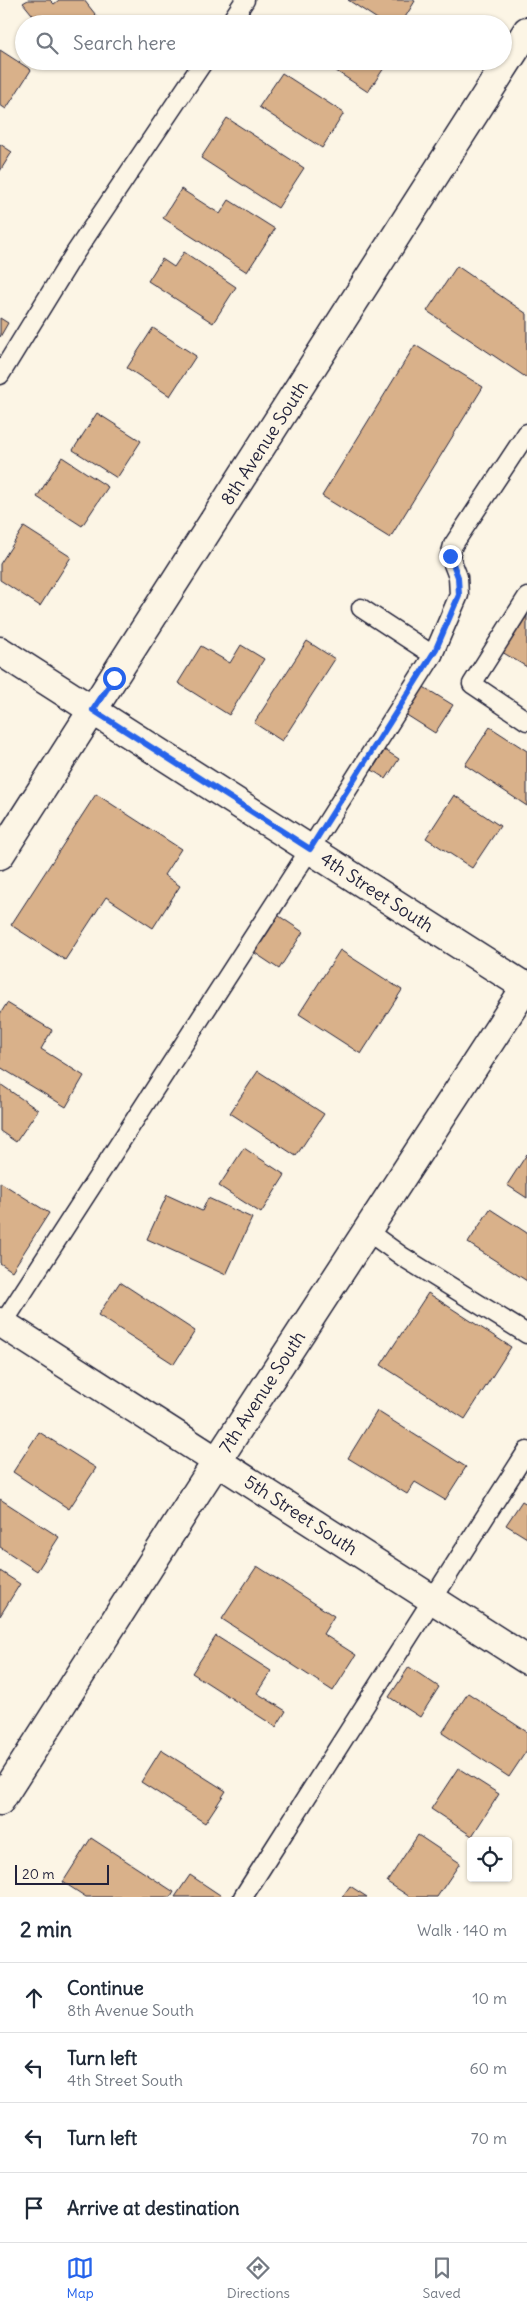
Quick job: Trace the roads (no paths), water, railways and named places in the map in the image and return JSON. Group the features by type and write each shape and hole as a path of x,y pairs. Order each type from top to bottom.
{"street":[{"name":"8th Avenue South","path":"512,54 527,31"},
{"name":"8th Avenue South","path":"0,855 502,70"},
{"name":"4th Street South","path":"0,651 526,987"},
{"name":"7th Avenue South","path":"0,1801 217,1461 526,987"},
{"name":"5th Street South","path":"1,1325 527,1660"}],"lane":[{"path":"235,15 245,0"},
{"path":"0,375 76,253 198,70"},
{"path":"1,1325 310,849 433,655 459,595 458,577 450,556 452,545 527,433"},
{"path":"527,598 472,684 527,721"},
{"path":"361,608 433,655"},
{"path":"367,1231 403,1257 527,1334"},
{"path":"243,1897 527,1451"}]}
